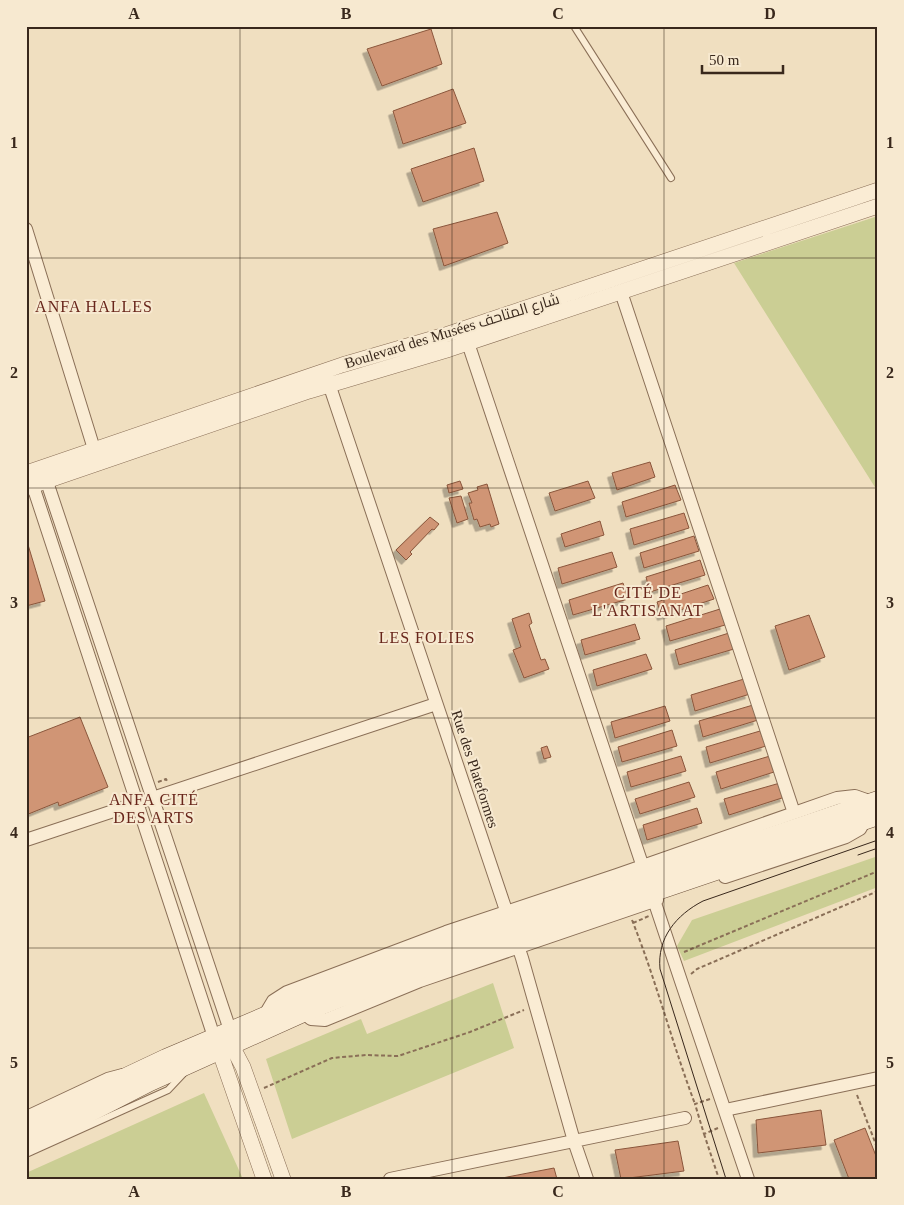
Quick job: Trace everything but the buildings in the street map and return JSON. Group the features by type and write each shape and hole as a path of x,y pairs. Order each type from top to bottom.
{"main road":[{"path":"26,1142 70,1123 190,1064 264,1016 338,985 512,929 625,902 651,890 873,809"},
{"path":"26,1124 136,1073 303,1014 396,978 512,929"}],"street":[{"name":"Boulevard des Musées شارع المتاحف","path":"34,478 328,378 455,332 878,190"},
{"name":"Boulevard des Musées شارع المتاحف","path":"34,478 94,449 328,378 468,343 878,206"},
{"path":"26,229 94,449"},
{"path":"621,292 794,813"},
{"path":"468,343 748,1179"},
{"name":"Rue des Plateformes","path":"328,378 512,929 574,1141 587,1179"},
{"path":"34,478 153,798 264,1179"},
{"path":"34,478 138,804 224,1041 243,1067 283,1179"},
{"path":"26,840 436,704"},
{"path":"512,929 628,910 651,890 794,813 837,798 861,797 873,809"},
{"path":"512,929 617,875 651,890"},
{"path":"725,1110 878,1078"},
{"path":"390,1179 685,1118"}],"lane":[{"path":"574,26 671,178"},
{"path":"26,1154 168,1090 190,1064"},
{"path":"26,1114 113,1073 136,1073"}],"path":[{"path":"673,956 878,871"},
{"path":"633,923 651,890"},
{"path":"682,984 693,980 691,972 697,969 878,891"},
{"path":"628,910 719,1179"},
{"path":"252,1093 332,1058 366,1054 398,1056 470,1032 535,1005"},
{"path":"853,1083 878,1150"},
{"path":"695,1104 721,1096"},
{"path":"704,1134 730,1124"}],"green space":[{"path":"878,216 878,492 734,263"},
{"path":"878,856 878,887 684,961 677,946 692,920"},
{"path":"493,983 514,1048 292,1139 266,1059 361,1019 367,1034"},
{"path":"204,1093 243,1179 26,1179 26,1173"}],"tram line":[{"path":"726,1179 660,969 660,958 665,938 684,913 703,901 878,840"},
{"path":"858,855 878,848"}],"district":[{"name":"ANFA HALLES","path":"94,306"},
{"name":"CITÉ DE L'ARTISANAT","path":"648,601"},
{"name":"LES FOLIES","path":"427,637"},
{"name":"ANFA CITÉ DES ARTS","path":"154,808"}]}
